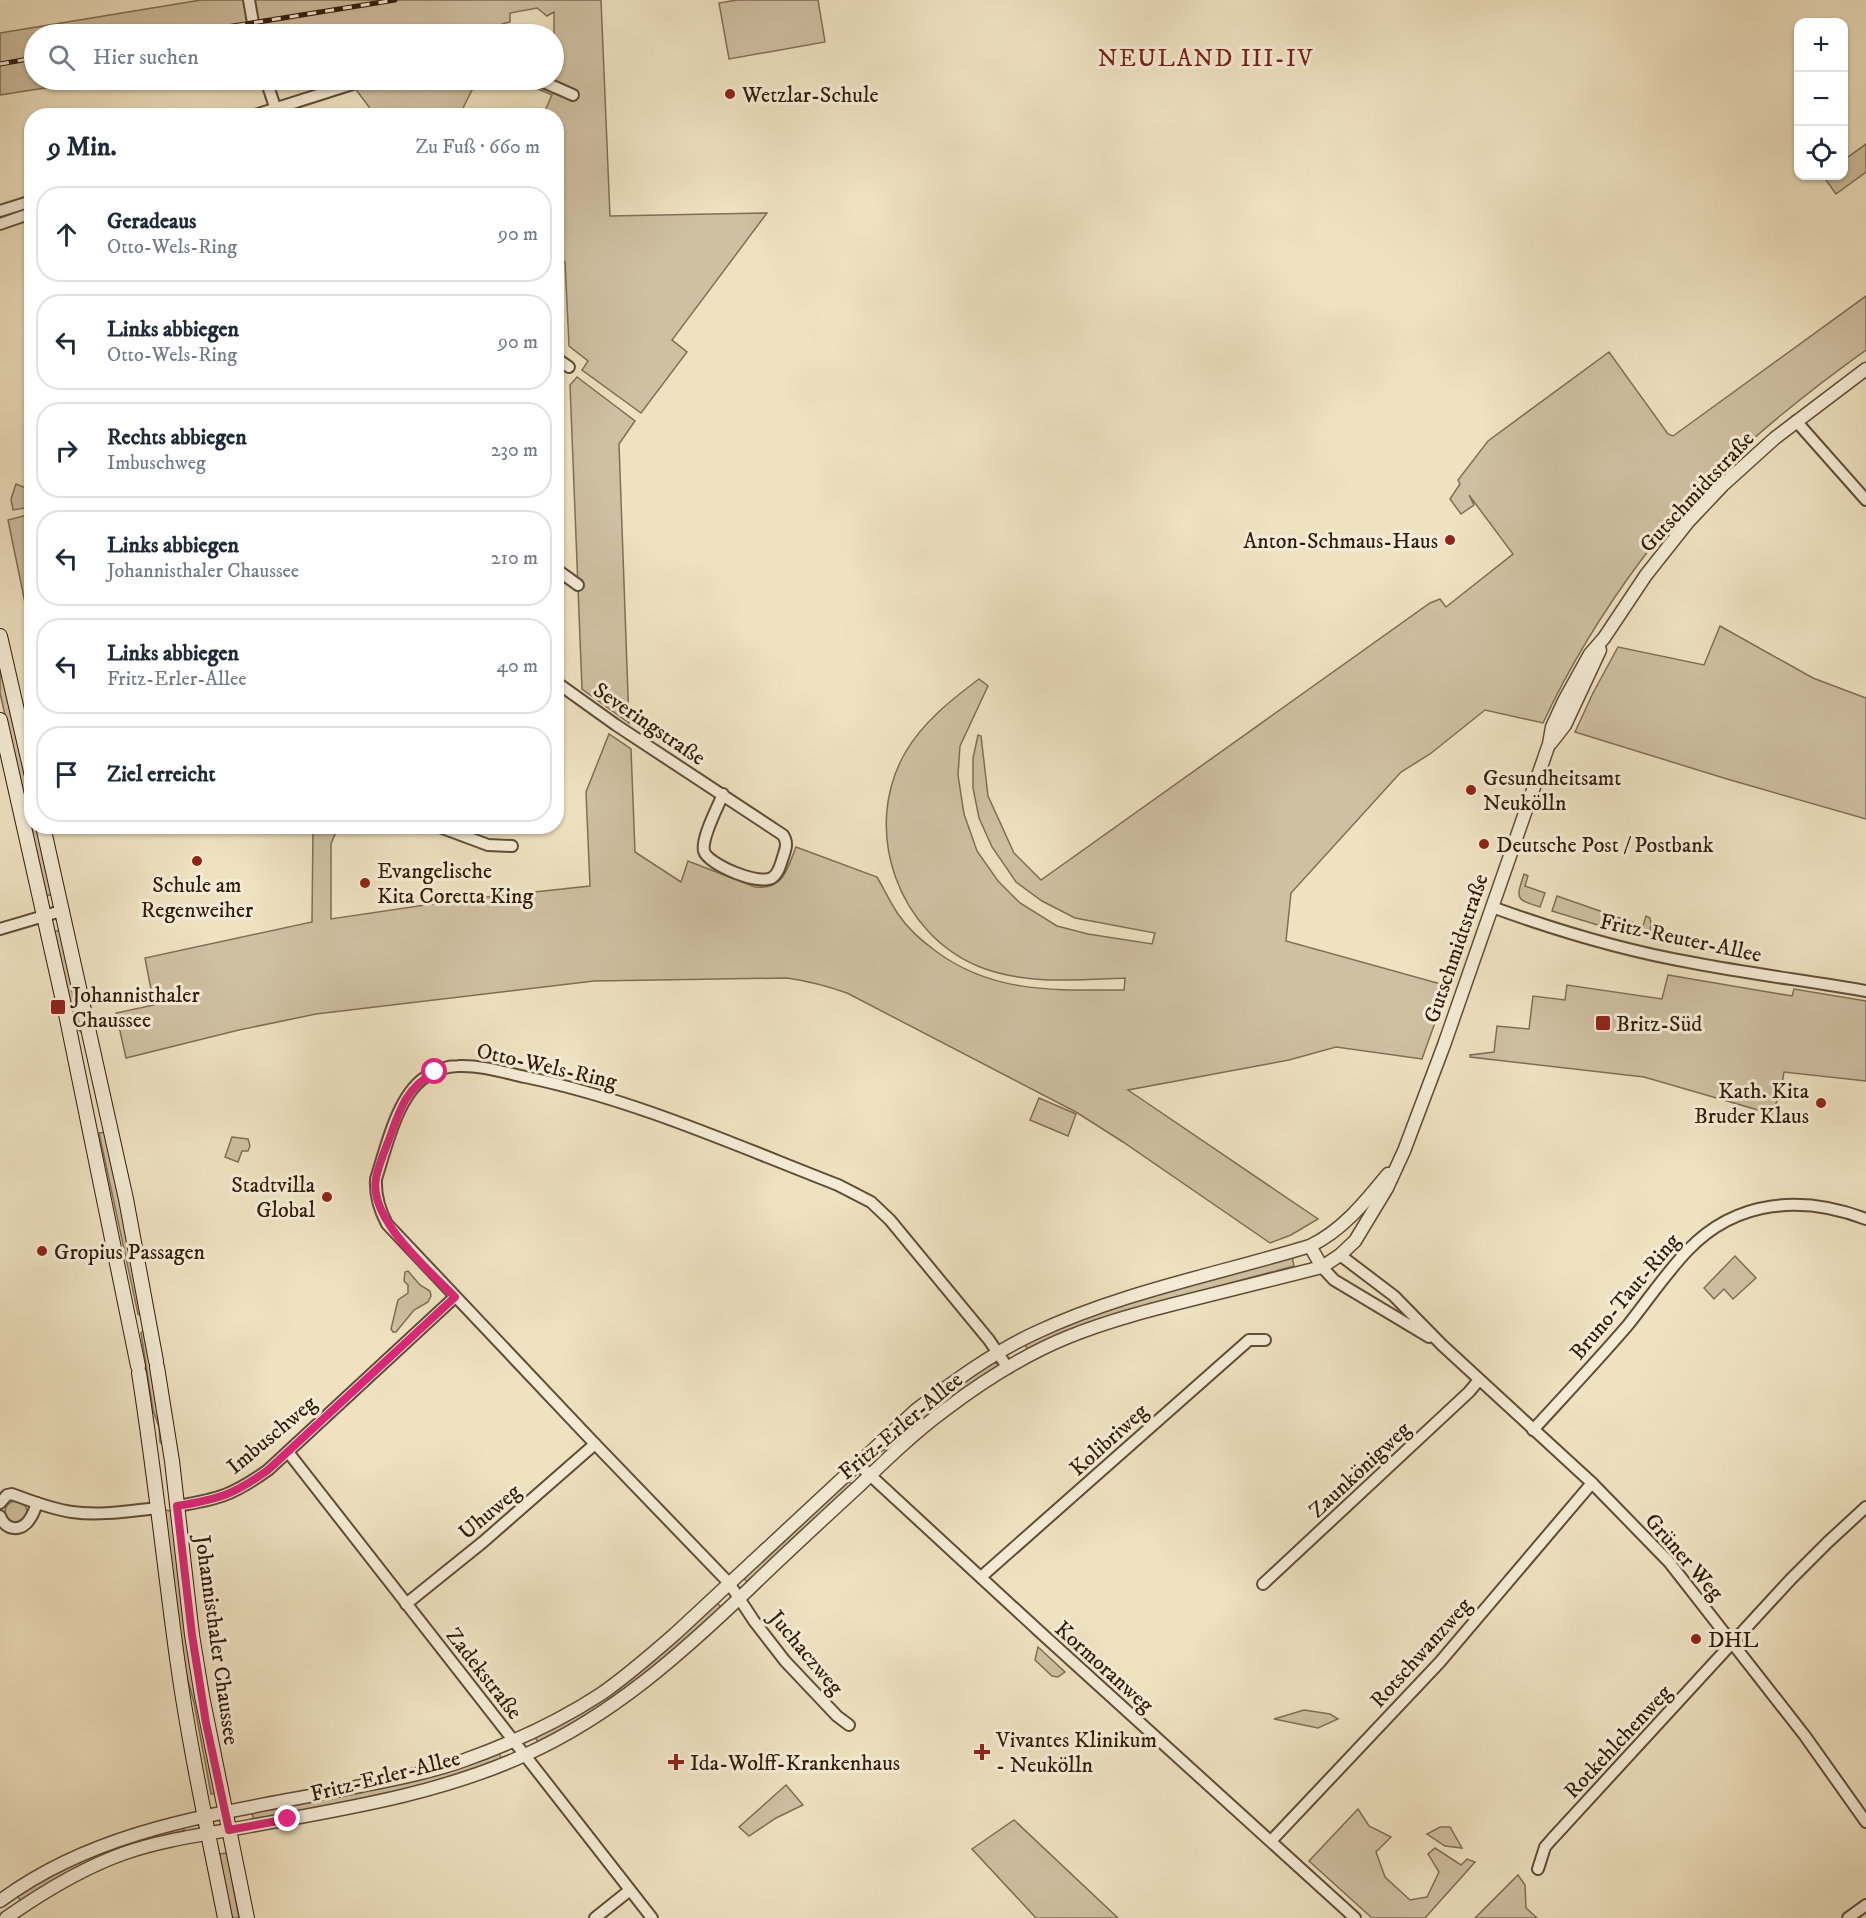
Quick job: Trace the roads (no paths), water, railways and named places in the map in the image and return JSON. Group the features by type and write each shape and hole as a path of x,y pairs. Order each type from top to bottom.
{"main road":[{"path":"0,636 24,741"},
{"name":"Johannisthaler Chaussee","path":"0,720 24,829"},
{"name":"Johannisthaler Chaussee","path":"25,834 102,1185 139,1370 182,1690 225,1918"},
{"name":"Johannisthaler Chaussee","path":"45,834 126,1199 157,1364 192,1635 206,1723 247,1918"},
{"name":"Imbuschweg","path":"157,1508 177,1506"}],"street":[{"path":"249,0 253,24"},
{"path":"269,90 275,108"},
{"path":"287,108 337,90"},
{"path":"563,90 573,94"},
{"path":"0,211 24,204"},
{"path":"0,224 24,216"},
{"path":"564,364 569,367"},
{"name":"Gutschmidtstraße","path":"1340,1255 1355,1241 1379,1202 1412,1132 1550,744 1552,727 1590,654 1604,638 1640,583 1688,522 1756,454 1866,369"},
{"path":"1796,421 1866,500"},
{"path":"564,575 579,585"},
{"name":"Severingstraße","path":"564,688 616,725 723,794 780,832 786,838 786,849 776,874 767,881 757,880 726,868 706,855 704,843 723,794"},
{"path":"458,834 488,845 512,846"},
{"name":"Fritz-Reuter-Allee","path":"1492,907 1571,933 1659,956 1866,991"},
{"path":"0,929 61,911"},
{"name":"Otto-Wels-Ring","path":"729,1583 387,1224 379,1208 375,1190 376,1179 405,1099 425,1077 457,1066 467,1066 565,1085 621,1101 838,1185 870,1202 890,1220 1008,1368"},
{"name":"Gutschmidtstraße","path":"1326,1238 1363,1205 1397,1164"},
{"name":"Bruno-Taut-Ring","path":"1533,1431 1627,1326 1686,1251 1715,1228 1748,1212 1790,1204 1819,1205 1866,1219"},
{"path":"1326,1238 1340,1255"},
{"name":"Fritz-Erler-Allee","path":"0,1900 37,1875 84,1852 133,1834 226,1812 407,1777 461,1761 513,1741 558,1720 602,1693 666,1642 916,1410 998,1353 1034,1333 1088,1311 1310,1246 1326,1238"},
{"path":"1310,1246 1322,1267"},
{"name":"Fritz-Erler-Allee","path":"9,1916 50,1889 111,1859 140,1849 421,1791 525,1755 613,1706 650,1678 942,1412 1008,1368 1068,1337 1121,1317 1322,1267 1340,1255"},
{"name":"Grüner Weg","path":"1340,1255 1394,1296 1442,1345 1592,1484 1669,1562 1806,1736 1866,1822"},
{"name":"Grüner Weg","path":"1322,1267 1334,1280 1442,1345"},
{"name":"Imbuschweg","path":"177,1506 209,1501 248,1485 288,1452 455,1297"},
{"name":"Kolibriweg","path":"981,1577 1249,1340 1265,1340"},
{"name":"Zaunkönigweg","path":"1263,1584 1469,1392 1479,1380"},
{"name":"Uhuweg","path":"406,1604 501,1527 595,1444"},
{"name":"Zadekstraße","path":"288,1452 652,1918"},
{"name":"Kormoranweg","path":"858,1464 1177,1758 1355,1918"},
{"name":"Rotschwanzweg","path":"1271,1841 1440,1662 1592,1484"},
{"name":"Imbuschweg","path":"0,1503 7,1495 12,1494 70,1512 94,1514 157,1508"},
{"path":"0,1516 4,1525 17,1528 28,1522 37,1503"},
{"path":"1733,1644 1791,1579 1866,1507"},
{"path":"729,1583 739,1599"},
{"name":"Juchaczweg","path":"739,1599 785,1661 837,1716 849,1725"},
{"name":"Rotkehlchenweg","path":"1538,1869 1545,1847 1733,1644"},
{"path":"595,1918 630,1890"},
{"path":"0,1900 9,1916"},
{"path":"1848,1918 1866,1905"}],"railway":[{"path":"245,24 395,0"},
{"path":"0,64 24,60"}],"place":[{"name":"Wetzlar-Schule","path":"730,94"},
{"name":"Anton-Schmaus-Haus","path":"1450,540"},
{"name":"Gesundheitsamt Neukölln","path":"1471,790"},
{"name":"Deutsche Post / Postbank","path":"1484,844"},
{"name":"Schule am Regenweiher","path":"197,861"},
{"name":"Evangelische Kita Coretta King","path":"365,883"},
{"name":"Johannisthaler Chaussee","path":"58,1007"},
{"name":"Britz-Süd","path":"1603,1023"},
{"name":"Kath. Kita Bruder Klaus","path":"1821,1103"},
{"name":"Stadtvilla Global","path":"327,1197"},
{"name":"Gropius Passagen","path":"42,1251"},
{"name":"DHL","path":"1696,1639"},
{"name":"Vivantes Klinikum - Neukölln","path":"982,1752"},
{"name":"Ida-Wolff-Krankenhaus","path":"676,1762"}],"district":[{"name":"NEULAND III-IV","path":"1206,58"}]}
